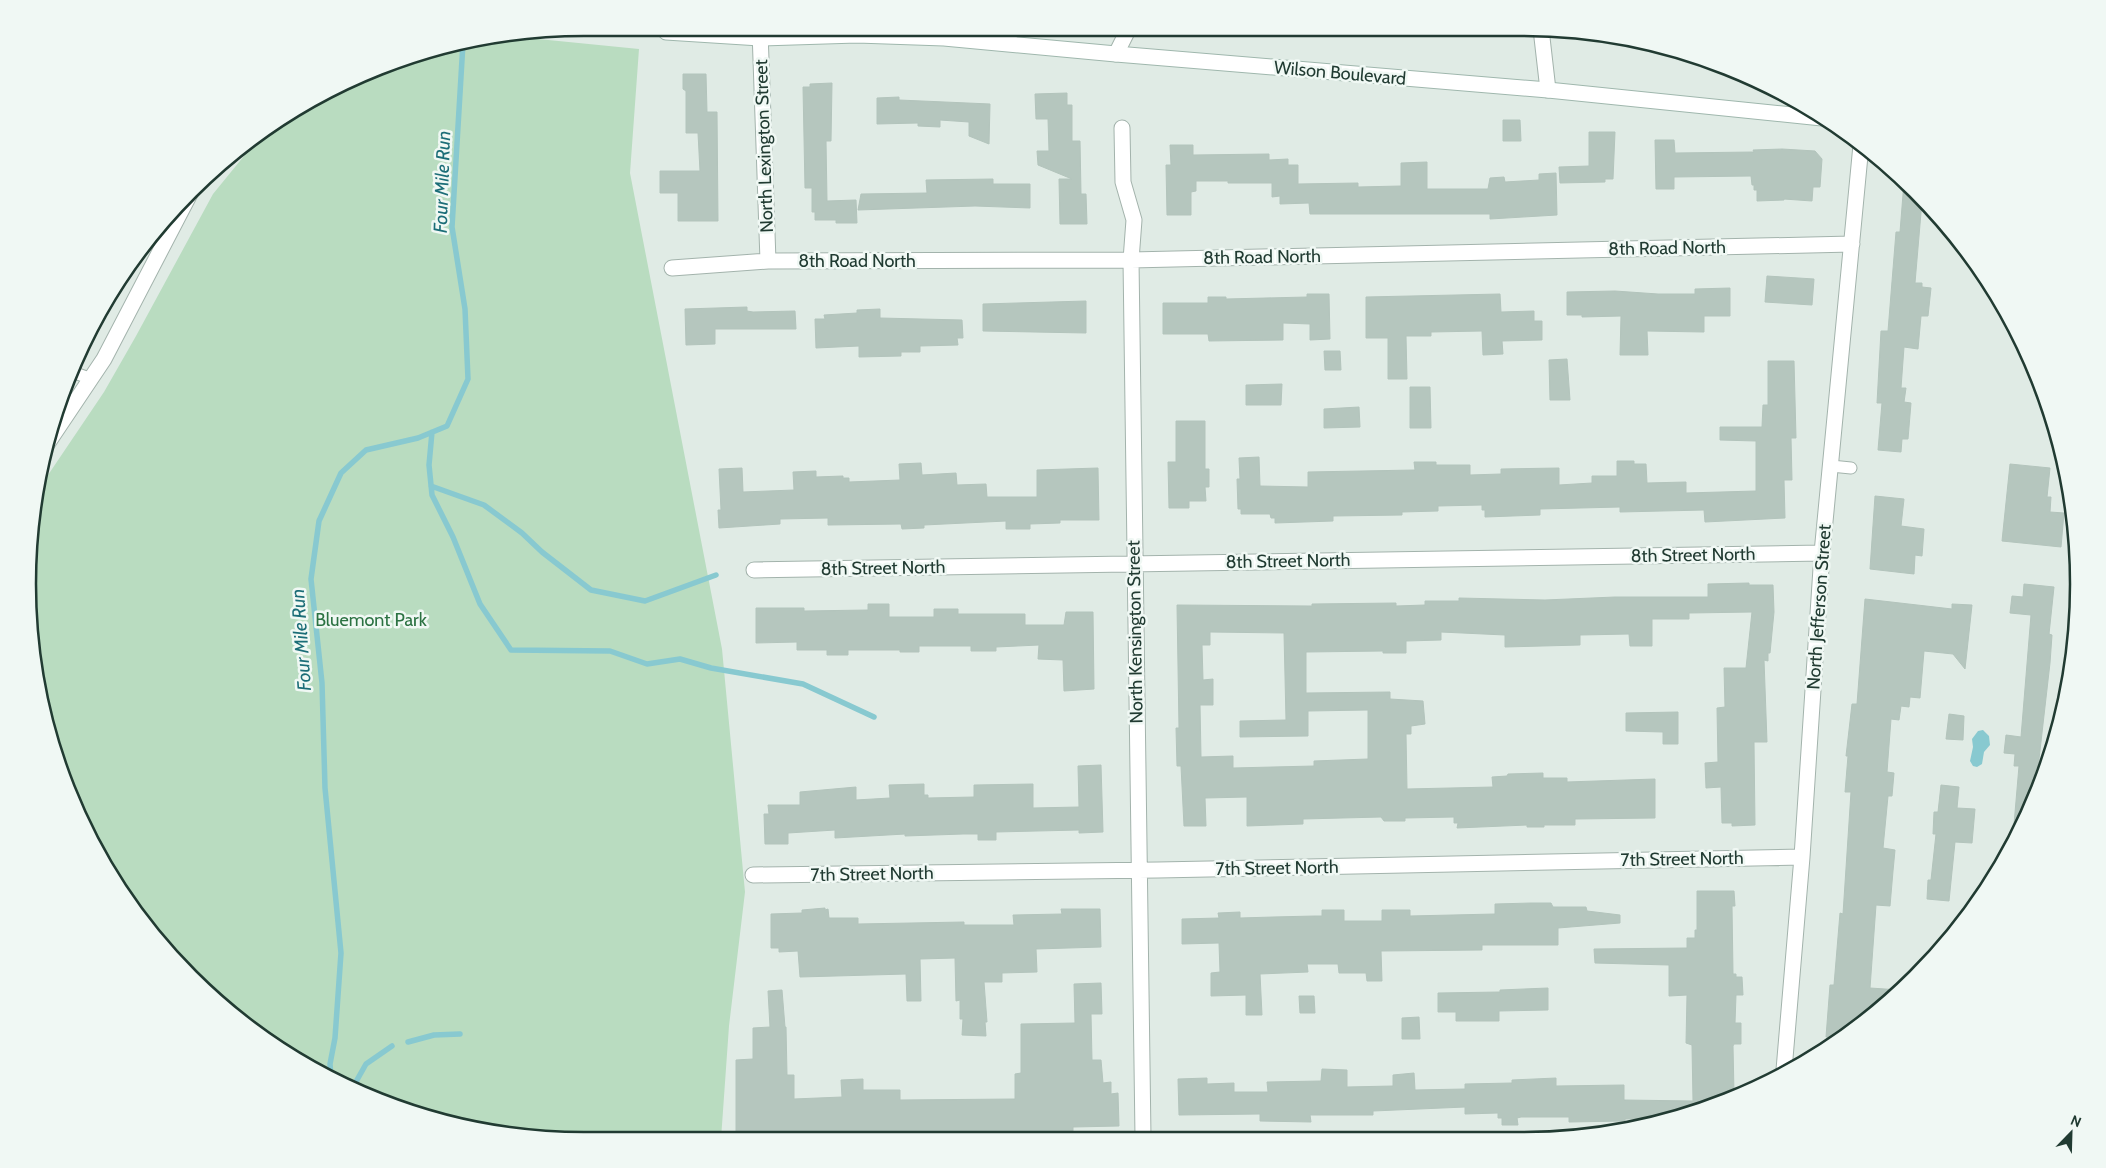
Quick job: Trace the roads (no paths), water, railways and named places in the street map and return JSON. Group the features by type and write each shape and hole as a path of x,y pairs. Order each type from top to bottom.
{"street":[{"name":"North Lexington Street","path":"760,36 768,261"},
{"name":"Wilson Boulevard","path":"961,36 1116,54 1548,90 1806,116"},
{"path":"1116,54 1125,36"},
{"path":"1542,37 1548,90"},
{"name":"North Kensington Street","path":"1122,128 1123,182 1134,220 1131,260 1134,563 1141,870 1143,1132"},
{"name":"North Jefferson Street","path":"1784,1064 1802,857 1822,553 1860,153"},
{"path":"60,425 116,338 179,216"},
{"name":"8th Road North","path":"672,268 768,261 1131,260 1852,244"},
{"name":"8th Street North","path":"754,570 1822,553"},
{"name":"7th Street North","path":"753,875 1141,870 1802,857"}],"lane":[{"path":"78,374 92,378"},
{"path":"1831,466 1851,468"}],"water":[{"path":"1983,730 1989,736 1990,745 1984,752 1982,764 1977,767 1973,766 1970,761 1973,747 1972,739 1978,731"}],"waterway":[{"name":"Four Mile Run","path":"330,1069 335,1038 341,953 325,788 322,683 311,579 319,521 341,473 366,450 418,438 447,426 468,379 465,309 452,227 463,50"},
{"path":"432,432 429,465 432,495 453,537 480,604 511,650 610,651 647,664 680,659 711,668 803,684 874,717"},
{"path":"431,486 484,505 522,533 542,552 591,590 645,601 716,575"},
{"path":"408,1042 434,1035 460,1034"},
{"path":"356,1082 366,1064 392,1046"}],"park label":[{"name":"Bluemont Park","path":"371,620"}]}
